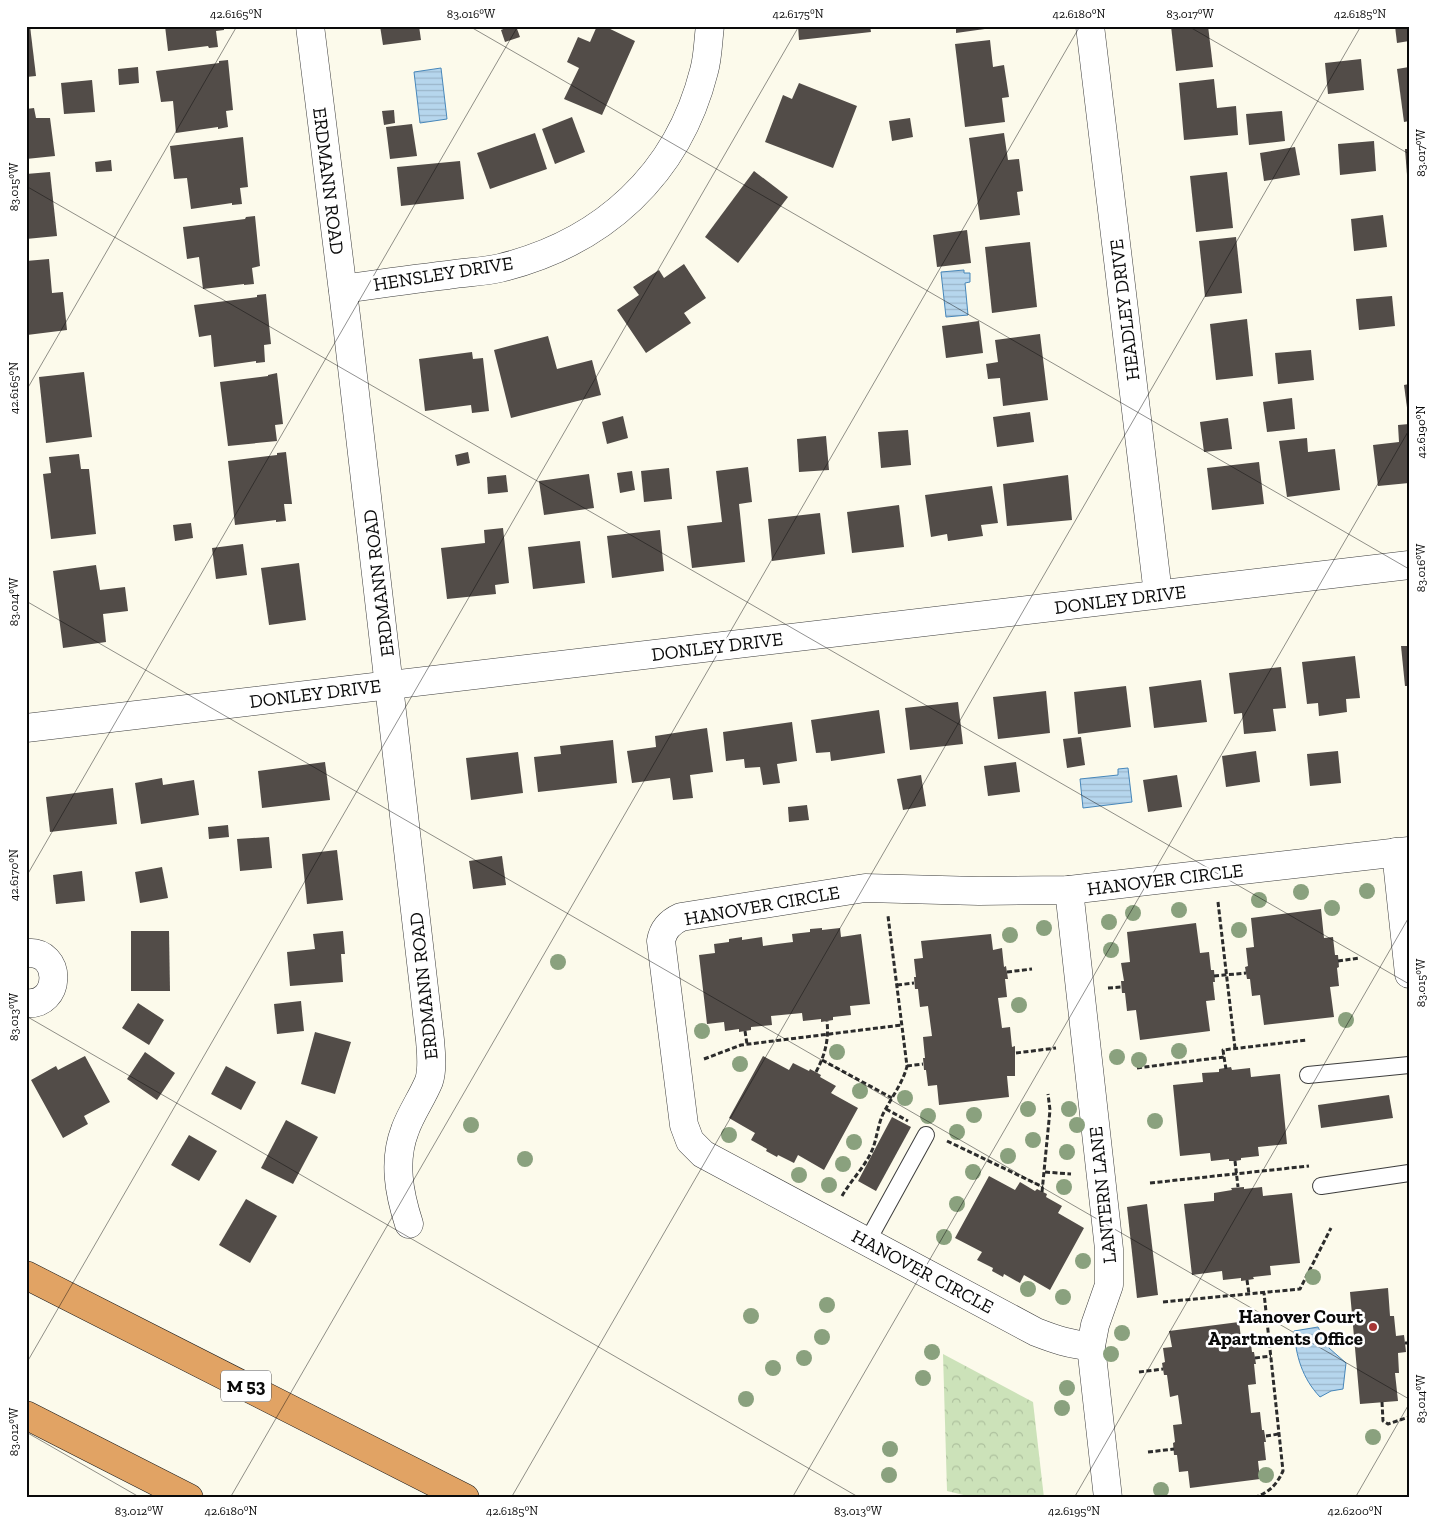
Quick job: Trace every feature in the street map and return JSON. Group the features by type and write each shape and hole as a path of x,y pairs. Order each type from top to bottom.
{"highway":[{"name":"M 53","path":"26,1275 465,1498"},
{"path":"26,1415 189,1498"}],"street":[{"name":"ERDMANN ROAD","path":"310,26 390,684 432,1061 429,1080 405,1130 400,1150 398,1168 401,1198 409,1224"},
{"name":"HENSLEY DRIVE","path":"343,289 500,268 544,254 586,234 620,210 654,175 684,129 704,71 710,26"},
{"name":"HEADLEY DRIVE","path":"1090,26 1158,594"},
{"name":"DONLEY DRIVE","path":"26,728 1409,565"},
{"name":"HANOVER CIRCLE","path":"1091,1346 1055,1340 1036,1332 703,1154 690,1141 684,1125 661,941 662,934 674,920 682,917 864,888 997,891 1069,890 1402,852"},
{"path":"1402,852 1409,974"},
{"name":"LANTERN LANE","path":"1069,890 1110,1249 1109,1285 1095,1325 1091,1346 1108,1498"},
{"path":"26,1003 39,1002 46,997 54,981 51,964 45,958 30,952"}],"lane":[{"path":"1308,1075 1409,1065"},
{"path":"867,1242 927,1132"},
{"path":"1321,1186 1409,1173"}],"path":[{"path":"1218,900 1235,1048"},
{"path":"841,1198 849,1183 860,1172 873,1148 882,1117 902,1080 907,1066 888,909"},
{"path":"1338,961 1360,958"},
{"path":"1007,972 1032,969"},
{"path":"1214,976 1246,973"},
{"path":"897,985 914,983"},
{"path":"816,1072 822,1060 828,1034 827,1021"},
{"path":"698,1061 747,1044 902,1026"},
{"path":"745,1031 747,1044"},
{"path":"1226,1069 1223,1050 1308,1040"},
{"path":"1016,1053 1056,1048"},
{"path":"1137,1068 1224,1057"},
{"path":"822,1060 892,1098"},
{"path":"907,1066 923,1064"},
{"path":"1042,1192 1050,1110 1048,1094"},
{"path":"886,1109 927,1132 1043,1187"},
{"path":"1235,1161 1238,1187"},
{"path":"1150,1183 1315,1167"},
{"path":"1045,1172 1074,1174"},
{"path":"1163,1302 1300,1289 1331,1228"},
{"path":"1247,1280 1249,1294"},
{"path":"1254,1498 1272,1489 1277,1484 1283,1471 1264,1292"},
{"path":"1255,1358 1271,1356"},
{"path":"1139,1372 1163,1369"},
{"path":"1382,1402 1383,1421 1388,1424 1409,1417"},
{"path":"1266,1436 1279,1434"},
{"path":"1148,1452 1174,1449"}],"green space":[{"path":"943,1354 1033,1402 1044,1498 976,1498 947,1491"}],"water":[{"path":"441,68 447,119 420,123 414,72"},
{"path":"964,270 964,273 970,273 970,282 965,283 968,315 946,317 941,272"},
{"path":"1128,768 1132,802 1083,808 1080,779 1118,775 1118,769"},
{"path":"1318,1327 1329,1348 1346,1363 1343,1389 1331,1391 1320,1397 1304,1374 1296,1349 1294,1331"}],"building":[{"path":"26,26 30,26 36,76 26,77"},
{"path":"165,26 224,26 224,30 216,31 218,47 209,48 208,46 168,51"},
{"path":"380,26 419,26 421,40 383,45"},
{"path":"510,26 516,26 520,37 505,42 501,30"},
{"path":"597,26 604,26 635,41 602,115 564,99 579,68 567,62 578,37 590,42"},
{"path":"798,26 870,26 871,32 799,40"},
{"path":"956,26 999,26 999,27 956,33"},
{"path":"1171,26 1208,26 1213,67 1176,71"},
{"path":"1395,26 1409,26 1409,41 1397,43"},
{"path":"990,40 993,67 1004,65 1009,97 1002,98 1005,122 965,127 955,44"},
{"path":"1361,59 1364,90 1328,94 1325,63"},
{"path":"228,60 233,110 226,111 228,127 176,133 173,101 161,102 156,71 219,63 219,61"},
{"path":"138,67 139,83 119,85 118,69"},
{"path":"1409,67 1409,121 1404,122 1397,69"},
{"path":"1214,79 1217,108 1236,106 1238,135 1184,140 1179,83"},
{"path":"92,80 95,112 64,114 61,83"},
{"path":"799,83 857,106 833,168 765,142 783,95 792,99"},
{"path":"34,108 36,118 50,118 55,156 26,159 26,109"},
{"path":"394,110 395,123 384,125 382,111"},
{"path":"1282,111 1285,141 1249,145 1246,114"},
{"path":"572,117 585,152 555,164 542,129"},
{"path":"910,118 913,137 892,141 889,121"},
{"path":"412,124 417,156 390,159 386,127"},
{"path":"535,133 547,169 490,189 477,153"},
{"path":"1004,133 1008,160 1019,159 1023,191 1017,192 1020,215 980,220 969,138"},
{"path":"243,137 248,187 240,188 242,204 232,205 232,203 191,209 187,178 174,179 170,146"},
{"path":"1374,141 1376,171 1340,175 1338,144"},
{"path":"1295,147 1300,175 1264,181 1260,153"},
{"path":"1405,149 1409,149 1409,175 1407,175"},
{"path":"111,160 112,171 96,172 95,162"},
{"path":"460,161 464,199 401,206 397,167"},
{"path":"754,171 788,197 738,263 705,237"},
{"path":"50,172 57,236 26,239 26,174"},
{"path":"1227,172 1233,228 1196,232 1190,176"},
{"path":"1383,215 1387,247 1354,251 1351,219"},
{"path":"255,216 260,266 252,268 254,284 203,289 199,257 187,259 183,227"},
{"path":"967,230 971,263 937,267 933,235"},
{"path":"1236,237 1242,293 1205,297 1199,241"},
{"path":"1030,242 1037,307 992,313 985,247"},
{"path":"49,259 52,293 63,292 67,330 27,335 26,261"},
{"path":"684,264 706,298 684,313 691,323 646,353 617,310 639,295 633,287 659,270 664,278"},
{"path":"266,294 271,344 264,345 265,362 256,363 256,361 214,367 211,335 199,337 194,305 257,297 257,295"},
{"path":"1392,296 1395,326 1359,330 1356,299"},
{"path":"1247,319 1253,376 1216,380 1210,324"},
{"path":"979,321 983,353 946,358 942,326"},
{"path":"1040,334 1048,400 1003,406 1000,378 988,379 986,364 998,362 995,340"},
{"path":"548,336 557,369 592,360 601,395 511,418 494,350"},
{"path":"1311,350 1314,380 1278,384 1275,353"},
{"path":"472,352 473,359 483,358 489,411 472,413 471,405 425,411 419,359"},
{"path":"84,372 92,437 46,443 39,377"},
{"path":"277,373 283,424 275,425 277,441 228,446 220,382 268,376"},
{"path":"1409,384 1409,415 1408,415 1404,385"},
{"path":"1292,398 1295,429 1267,432 1263,402"},
{"path":"1030,412 1034,442 997,447 993,417"},
{"path":"623,416 628,438 607,444 602,422"},
{"path":"1228,418 1232,449 1204,452 1200,422"},
{"path":"1409,424 1409,483 1378,486 1373,445 1399,442 1398,425"},
{"path":"908,430 911,465 881,468 878,432"},
{"path":"826,436 829,470 799,472 797,439"},
{"path":"1307,438 1308,452 1335,449 1340,490 1287,497 1279,441"},
{"path":"286,452 292,504 284,504 286,521 276,522 276,520 235,525 228,461 277,455 277,453"},
{"path":"468,452 470,463 457,466 455,455"},
{"path":"79,454 81,469 89,469 96,534 51,539 43,474 51,473 49,457"},
{"path":"1259,462 1264,504 1212,510 1207,468"},
{"path":"748,467 752,502 739,504 745,562 692,568 687,526 722,522 716,471"},
{"path":"669,468 672,499 644,502 641,471"},
{"path":"632,471 635,490 620,493 617,473"},
{"path":"589,474 594,508 544,515 539,481"},
{"path":"506,475 508,492 488,494 487,477"},
{"path":"1068,475 1072,520 1007,526 1003,484"},
{"path":"992,486 998,523 981,525 983,536 948,541 947,534 931,537 925,495"},
{"path":"899,505 904,547 852,553 847,512"},
{"path":"820,513 825,554 772,561 768,519"},
{"path":"191,523 193,538 175,541 173,525"},
{"path":"503,528 509,583 495,585 496,594 447,599 441,548 485,543 484,530"},
{"path":"660,530 664,571 612,578 607,536"},
{"path":"580,541 585,583 533,589 528,547"},
{"path":"243,544 247,575 216,579 212,548"},
{"path":"299,563 306,620 269,625 261,568"},
{"path":"96,565 100,590 125,587 128,611 103,614 106,642 63,648 53,571"},
{"path":"1401,646 1409,646 1409,686 1405,686"},
{"path":"1355,656 1360,698 1346,699 1347,712 1319,716 1318,703 1307,704 1302,662"},
{"path":"1281,667 1286,708 1273,709 1276,731 1244,734 1242,713 1234,714 1229,673"},
{"path":"1201,680 1207,722 1154,728 1149,687"},
{"path":"1126,686 1131,727 1078,734 1074,692"},
{"path":"1046,691 1050,733 998,739 993,697"},
{"path":"958,702 963,744 910,750 905,708"},
{"path":"879,710 885,753 831,761 830,752 816,753 811,720"},
{"path":"792,722 797,761 777,764 780,783 763,785 760,767 745,768 744,759 726,761 723,732"},
{"path":"707,728 713,772 690,775 693,798 673,800 670,778 632,783 627,751 656,747 655,736"},
{"path":"1081,737 1085,765 1067,768 1063,739"},
{"path":"613,740 617,783 538,792 534,757 561,754 560,746"},
{"path":"1256,751 1260,782 1226,787 1222,756"},
{"path":"1338,751 1341,783 1310,786 1307,754"},
{"path":"518,752 523,793 471,800 466,758"},
{"path":"325,762 330,800 262,808 258,771"},
{"path":"1016,762 1020,792 988,796 984,766"},
{"path":"921,775 926,806 903,810 897,779"},
{"path":"1177,775 1182,807 1148,812 1143,780"},
{"path":"162,778 163,785 194,780 199,815 141,824 135,783"},
{"path":"113,788 117,824 50,832 46,797"},
{"path":"807,805 809,820 789,822 788,807"},
{"path":"228,825 229,837 209,839 208,827"},
{"path":"269,837 272,868 240,871 237,839"},
{"path":"337,850 343,900 307,904 302,854"},
{"path":"502,856 506,885 473,889 469,861"},
{"path":"162,867 168,898 140,903 135,872"},
{"path":"82,871 85,901 56,904 53,875"},
{"path":"1321,909 1324,938 1333,937 1335,955 1338,955 1339,986 1330,987 1334,1017 1264,1025 1260,995 1252,996 1250,979 1247,979 1245,967 1248,966 1246,948 1254,947 1251,918"},
{"path":"1196,923 1200,953 1209,952 1211,970 1214,970 1215,1000 1206,1001 1210,1031 1140,1040 1136,1010 1127,1011 1125,993 1122,993 1121,981 1124,981 1121,963 1130,962 1127,932"},
{"path":"822,928 822,930 840,928 841,937 861,934 870,1004 850,1006 851,1015 833,1017 833,1020 821,1022 821,1019 803,1021 802,1013 771,1016 772,1025 751,1027 751,1030 739,1032 739,1029 725,1031 724,1022 707,1024 699,955 715,953 714,944 729,942 729,939 742,937 742,940 762,937 763,946 793,942 792,934 810,932 810,929"},
{"path":"131,931 169,931 170,991 131,991"},
{"path":"343,931 345,954 341,954 343,982 290,986 287,952 315,949 313,934"},
{"path":"991,934 993,950 1002,948 1004,967 1006,966 1008,979 1005,979 1007,997 998,998 1002,1028 1010,1027 1012,1047 1015,1046 1015,1076 1007,1076 1009,1097 939,1105 937,1085 928,1086 926,1070 924,1070 923,1037 932,1036 928,1006 920,1007 918,989 915,989 914,959 923,958 921,941"},
{"path":"301,1001 304,1031 277,1034 274,1004"},
{"path":"138,1003 164,1020 149,1045 122,1028"},
{"path":"315,1032 351,1042 335,1094 301,1084"},
{"path":"145,1052 175,1073 157,1100 127,1079"},
{"path":"85,1056 110,1102 84,1116 88,1124 63,1138 31,1080 56,1066 58,1070"},
{"path":"763,1056 789,1070 793,1063 821,1075 820,1077 836,1086 831,1093 858,1108 824,1170 798,1155 794,1163 766,1151 767,1149 751,1140 755,1133 729,1118"},
{"path":"226,1066 256,1082 241,1110 211,1094"},
{"path":"1231,1067 1232,1070 1250,1068 1251,1077 1280,1074 1287,1144 1258,1147 1259,1156 1241,1158 1241,1160 1235,1161 1229,1161 1229,1159 1211,1161 1210,1153 1180,1156 1173,1085 1203,1082 1202,1073 1219,1072 1219,1069"},
{"path":"1389,1095 1393,1118 1321,1128 1318,1105"},
{"path":"892,1117 911,1127 876,1191 858,1181"},
{"path":"286,1120 318,1137 293,1184 261,1168"},
{"path":"189,1135 217,1151 199,1181 171,1165"},
{"path":"989,1176 1015,1190 1020,1182 1035,1191 1037,1189 1047,1194 1046,1197 1062,1206 1058,1213 1084,1228 1050,1290 1024,1275 1020,1283 1004,1274 1003,1277 992,1271 993,1268 977,1260 982,1252 955,1238"},
{"path":"1244,1187 1244,1189 1262,1187 1263,1196 1292,1193 1300,1263 1270,1266 1271,1275 1253,1277 1254,1279 1241,1281 1241,1278 1223,1280 1222,1271 1192,1275 1184,1204 1214,1201 1214,1193 1232,1190 1231,1188"},
{"path":"246,1199 277,1216 250,1263 219,1245"},
{"path":"1147,1204 1158,1295 1137,1298 1127,1207"},
{"path":"1388,1288 1390,1316 1394,1316 1396,1336 1404,1335 1406,1352 1398,1353 1399,1373 1395,1373 1398,1401 1360,1404 1350,1292"},
{"path":"1239,1322 1241,1338 1250,1336 1252,1352 1254,1352 1256,1384 1248,1385 1251,1413 1260,1412 1262,1430 1264,1430 1266,1442 1264,1442 1266,1460 1258,1461 1260,1479 1190,1488 1188,1471 1179,1472 1177,1455 1174,1455 1173,1425 1182,1424 1178,1395 1170,1397 1167,1375 1164,1375 1162,1363 1165,1362 1163,1348 1172,1347 1169,1331"}],"place":[{"name":"Hanover Court Apartments Office","path":"1373,1327"}]}
